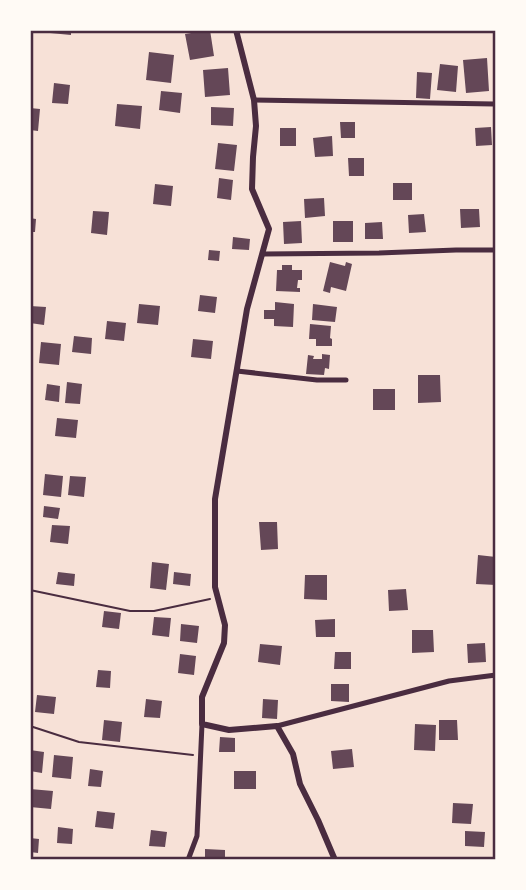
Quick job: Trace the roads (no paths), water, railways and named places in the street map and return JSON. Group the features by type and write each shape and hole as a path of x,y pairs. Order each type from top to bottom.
{"street":[{"path":"188,860 197,836 202,697 224,643 225,625 215,587 215,499 247,309 269,229 252,190 256,125 254,100 236,30"},
{"path":"254,100 494,104"},
{"path":"263,254 496,250"},
{"path":"237,371 317,380 346,380"},
{"path":"202,724 229,730 277,726 449,681 496,676"},
{"path":"277,726 293,754 300,784 335,860"}]}
